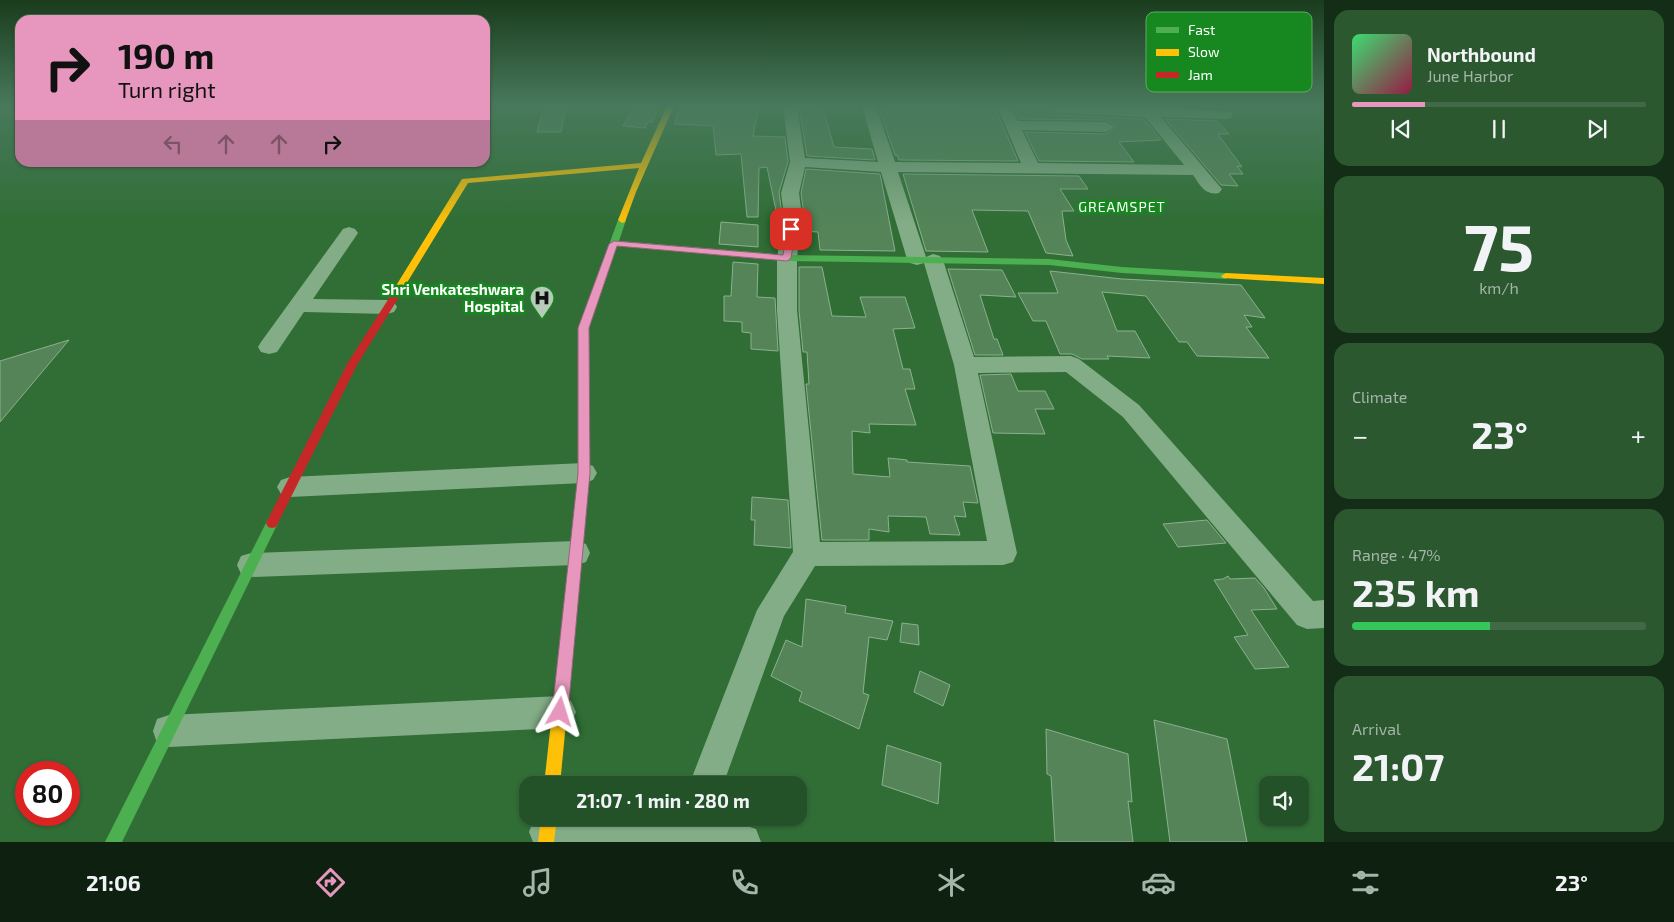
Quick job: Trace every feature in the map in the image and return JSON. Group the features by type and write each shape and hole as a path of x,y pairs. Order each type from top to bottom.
{"main road":[{"path":"553,776 584,473 584,328 632,192 654,145"},
{"path":"113,842 352,364 465,181 645,165"},
{"path":"614,244 787,258 1049,262 1122,270 1324,281"}],"street":[{"path":"709,776 772,610 806,554 787,310 787,258 793,215 790,193 798,162 796,145"},
{"path":"806,554 1003,553 965,365 881,145"},
{"path":"1021,145 1032,169"},
{"path":"1176,145 1213,189"},
{"path":"798,162 888,167 1197,170"},
{"path":"269,347 349,233"},
{"path":"298,305 387,307"},
{"path":"965,365 1070,364 1131,411 1307,615 1324,614"},
{"path":"290,487 584,473"},
{"path":"251,565 576,553"},
{"path":"169,731 560,712"},
{"path":"548,831 644,826"},
{"path":"690,826 743,842"}],"building":[{"path":"715,145 786,145 788,162 779,192 782,215 780,230 767,167 759,168 758,217 747,217 741,154 716,155"},
{"path":"805,145 834,145 834,147 872,149 875,160 807,156"},
{"path":"892,145 1011,145 1018,161 899,160 897,155 895,155"},
{"path":"1031,145 1121,145 1134,162 1039,161"},
{"path":"1187,145 1226,145 1242,167 1237,166 1243,174 1229,174 1238,186 1221,185"},
{"path":"806,169 880,174 895,251 820,250 818,232 802,231 804,215 801,193"},
{"path":"903,174 1079,176 1088,189 1060,189 1074,211 1062,211 1066,240 1073,256 1046,253 1028,211 972,210 988,252 926,251"},
{"path":"721,222 758,225 758,247 719,244"},
{"path":"733,262 758,264 757,297 775,298 778,351 751,349 751,333 742,332 742,322 724,321 724,296 731,296"},
{"path":"799,267 822,267 832,316 866,317 860,297 905,297 915,328 893,329 903,369 910,369 915,389 905,389 916,425 869,424 870,433 852,431 853,474 890,477 888,458 907,460 907,462 970,466 978,503 963,502 966,517 954,516 960,535 930,534 926,517 888,516 889,532 869,529 869,540 822,540 806,384 809,384 807,352 803,352 799,310"},
{"path":"948,269 1002,270 1016,297 980,295 994,339 997,339 1003,355 975,355"},
{"path":"1050,271 1122,279 1241,285 1265,318 1244,315 1252,327 1246,327 1269,358 1197,356 1187,342 1179,342 1146,296 1102,292 1117,331 1135,331 1150,358 1107,356 1109,359 1082,359 1072,354 1060,354 1046,321 1033,321 1018,293 1058,293"},
{"path":"69,340 0,422 0,361"},
{"path":"1011,374 1018,391 1045,391 1054,409 1035,409 1045,434 993,433 980,375"},
{"path":"752,497 788,500 791,548 754,545 755,520 751,520"},
{"path":"1207,520 1226,543 1178,547 1163,524"},
{"path":"1228,576 1230,579 1255,578 1264,588 1277,609 1251,610 1289,667 1255,669 1234,637 1248,635 1214,580 1223,579"},
{"path":"806,599 846,606 845,613 893,621 887,640 869,637 863,693 869,695 859,729 799,701 802,692 771,676 786,640 802,647"},
{"path":"902,623 918,625 919,645 900,642"},
{"path":"920,671 950,685 943,706 914,692"},
{"path":"1154,720 1227,739 1247,842 1170,842"},
{"path":"1046,729 1128,754 1132,802 1128,801 1133,842 1055,842 1051,776 1047,774"},
{"path":"887,745 941,763 938,804 882,785"}],"traffic: fast":[{"path":"579,525 584,473 584,328 622,220"},
{"path":"614,243 787,258 1049,262 1122,270 1226,276"},
{"path":"113,842 272,523"}],"traffic: slow":[{"path":"622,220 632,192 653,145"},
{"path":"394,297 465,181 645,165"},
{"path":"1226,276 1324,281"},
{"path":"553,776 579,525"},
{"path":"546,842 548,826"}],"traffic: jam":[{"path":"272,523 352,364 394,297"}],"place":[{"name":"Shri Venkateshwara Hospital","path":"542,319"}],"district":[{"name":"GREAMSPET","path":"1122,206"}],"route":[{"path":"560,712 584,473 584,328 614,244 787,258 791,229"}]}
